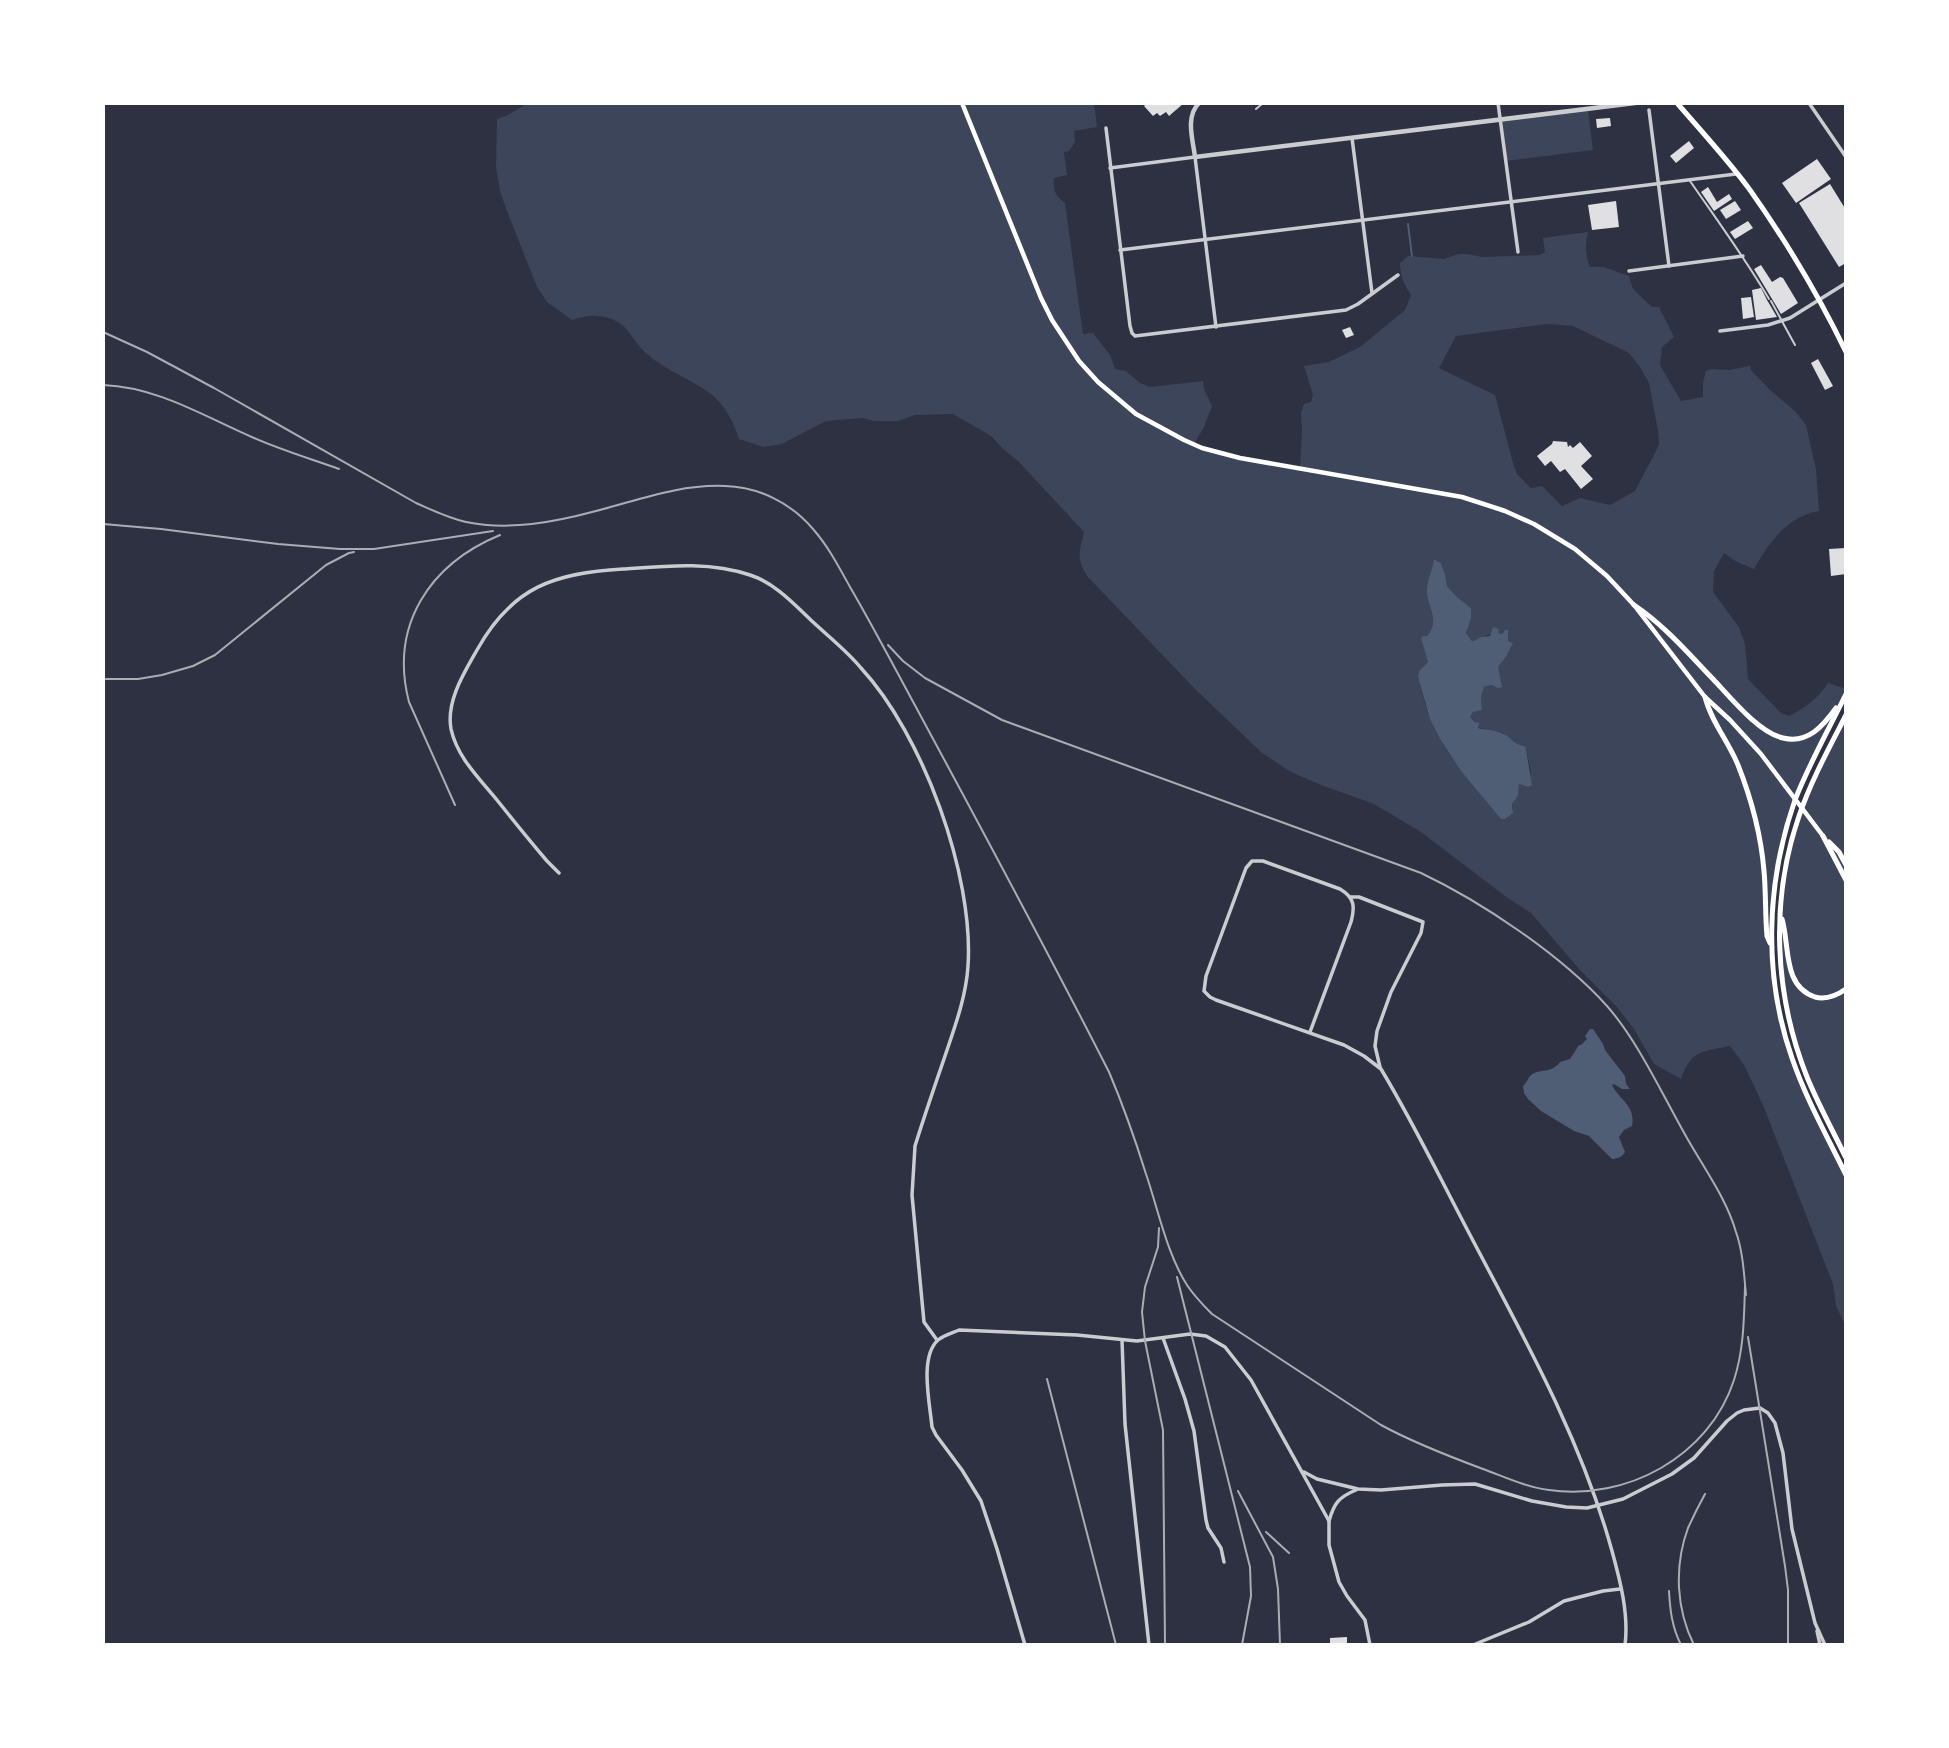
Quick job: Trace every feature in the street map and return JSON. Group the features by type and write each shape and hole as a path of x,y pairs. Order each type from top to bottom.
{"main road":[{"path":"962,103 1052,320 1079,361 1098,382 1147,421 1202,448 1224,455 1444,493 1492,506 1534,524 1575,550 1607,576 1634,605 1705,696 1745,736 1817,827 1846,880"},
{"path":"1677,103 1737,174 1768,217 1846,352"},
{"path":"1634,605 1662,626 1760,726 1782,738 1810,736 1825,724 1841,704"},
{"path":"1846,694 1801,787 1787,826 1772,910 1772,948 1780,1009 1792,1057 1807,1096 1846,1175"},
{"path":"1705,696 1708,710 1726,738 1751,801 1761,849 1767,936 1772,948"},
{"path":"1846,715 1798,817 1786,865 1780,912 1781,974 1792,1030 1806,1075 1846,1158"},
{"path":"1823,836 1839,852 1846,865"},
{"path":"1780,912 1789,965 1793,979 1801,989 1812,996 1823,998 1832,997 1846,989"}],"street":[{"path":"1199,103 1191,117 1216,327"},
{"path":"1498,103 1518,252"},
{"path":"1110,168 1635,103"},
{"path":"1809,103 1846,157"},
{"path":"1649,110 1669,266"},
{"path":"1106,128 1130,326 1135,336 1346,310 1398,275"},
{"path":"1352,138 1372,293"},
{"path":"1120,250 1737,174"},
{"path":"1629,271 1743,256"},
{"path":"1720,331 1790,318 1846,283"},
{"path":"559,873 466,763 455,742 450,721 454,698 462,677 485,635 496,619 527,593 553,580 604,570 685,565 731,569 768,583 862,668 893,710 926,772 953,848 967,925 967,983 915,1146 913,1164 914,1226 924,1322 937,1340"},
{"path":"1381,1069 1355,1050 1210,997 1204,990 1206,976 1249,862 1263,861 1340,889 1351,897 1359,897 1423,922 1391,992 1377,1031 1375,1046 1381,1069 1538,1363 1570,1434 1608,1535 1625,1615 1625,1645"},
{"path":"1310,1032 1353,916 1351,897"},
{"path":"1025,1645 998,1549 981,1501 932,1427 928,1359 937,1340 946,1335 959,1330 976,1330 1122,1340 1194,1334 1206,1336 1225,1347 1251,1380 1329,1521"},
{"path":"1163,1338 1194,1431 1208,1528 1221,1548 1224,1562"},
{"path":"1122,1340 1127,1444 1149,1645"},
{"path":"1302,1471 1317,1479 1358,1489 1475,1484 1532,1501 1587,1508 1639,1492 1672,1474 1694,1458 1737,1413 1760,1408 1776,1423 1783,1453 1792,1529 1822,1645"},
{"path":"1358,1489 1344,1494 1334,1506 1329,1521 1329,1545 1339,1582 1365,1620 1370,1645"},
{"path":"1473,1645 1529,1622 1564,1601 1620,1589"}],"lane":[{"path":"1256,109 1263,103"},
{"path":"1690,180 1743,256 1795,345"}],"shaded area":[{"path":"528,103 1094,103 1097,127 1074,131 1075,142 1069,151 1064,152 1067,175 1054,178 1055,192 1065,203 1083,334 1093,333 1110,355 1115,369 1126,371 1140,383 1150,387 1203,381 1212,406 1194,444 1224,454 1300,468 1301,413 1304,404 1311,402 1313,395 1304,366 1329,362 1360,347 1405,310 1411,295 1403,280 1400,263 1408,256 1444,259 1458,254 1482,257 1540,255 1545,252 1543,238 1588,232 1586,250 1590,267 1604,267 1629,276 1633,289 1652,307 1659,307 1674,337 1662,347 1660,365 1681,401 1703,397 1706,371 1750,366 1806,425 1816,469 1819,511 1797,519 1780,532 1754,569 1724,553 1714,571 1713,592 1739,627 1745,644 1748,679 1781,713 1789,716 1800,710 1828,683 1846,689 1795,800 1773,889 1775,985 1791,1057 1846,1176 1846,1327 1836,1306 1833,1284 1763,1105 1744,1065 1730,1046 1699,1053 1689,1062 1681,1079 1654,1064 1634,1029 1616,1006 1580,970 1531,913 1421,832 1374,804 1291,772 1262,753 1193,687 1088,577 1080,555 1084,532 991,436 953,414 915,415 898,421 863,418 826,421 782,444 763,447 739,439 728,415 716,398 654,360 622,325 599,316 572,320 547,302 537,287 500,191 496,167 497,119","holes":["1546,324 1573,326 1629,353 1649,383 1659,445 1635,491 1610,505 1580,498 1562,506 1542,486 1531,488 1517,474 1495,395 1439,368 1456,336","1435,559 1441,563 1447,586 1471,608 1471,619 1466,633 1472,641 1508,630 1508,642 1513,643 1498,667 1496,686 1484,687 1481,697 1482,710 1473,712 1470,717 1477,723 1477,727 1494,732 1526,749 1531,772 1528,787 1519,784 1518,796 1512,804 1513,809 1501,818 1462,771 1437,734 1418,677 1419,671 1428,662 1423,636 1427,636 1432,629 1434,617 1427,587"]},
{"path":"1588,110 1593,150 1505,161 1500,121"},
{"path":"1434,559 1441,563 1447,586 1471,608 1471,619 1466,633 1472,641 1490,636 1493,627 1499,629 1500,634 1508,630 1508,641 1513,643 1498,667 1502,687 1484,687 1481,697 1482,710 1473,712 1470,717 1479,723 1478,728 1500,733 1525,746 1532,785 1528,787 1519,784 1518,796 1512,804 1513,813 1505,819 1501,819 1461,771 1440,739 1430,719 1418,677 1419,671 1428,662 1421,638 1427,636 1433,623 1427,587"},
{"path":"1846,716 1846,1157 1817,1098 1799,1053 1782,974 1781,897 1799,817"},
{"path":"1593,1029 1625,1076 1630,1089 1612,1085 1629,1108 1633,1119 1632,1126 1624,1130 1619,1137 1625,1152 1616,1159 1612,1159 1589,1136 1574,1131 1541,1111 1524,1093 1523,1086 1530,1076 1570,1059 1579,1045 1587,1039 1585,1036"}],"building":[{"path":"1147,103 1184,103 1169,116 1166,112 1153,116 1144,106"},
{"path":"1610,118 1611,126 1597,128 1596,119"},
{"path":"1689,141 1694,148 1676,163 1670,156"},
{"path":"1817,159 1831,179 1796,203 1782,183"},
{"path":"1830,184 1846,210 1846,263 1839,267 1799,203"},
{"path":"1708,187 1717,202 1729,194 1732,199 1714,211 1701,192"},
{"path":"1616,201 1619,227 1592,230 1588,205"},
{"path":"1735,201 1741,210 1726,219 1720,210"},
{"path":"1748,221 1753,228 1735,239 1730,232"},
{"path":"1761,265 1772,282 1783,278 1798,303 1781,314 1754,269"},
{"path":"1761,288 1777,317 1756,320 1752,290"},
{"path":"1751,297 1754,317 1743,319 1741,298"},
{"path":"1350,327 1354,335 1346,338 1342,330"},
{"path":"1818,359 1833,386 1825,390 1811,363"},
{"path":"1553,441 1567,442 1568,447 1570,445 1573,448 1580,442 1592,456 1581,466 1593,479 1581,489 1565,469 1560,472 1551,461 1545,466 1537,456"},
{"path":"1846,548 1846,574 1831,576 1829,549"},
{"path":"1347,1637 1347,1645 1330,1645 1330,1638"}],"waterway":[{"path":"1408,224 1412,256"}],"railway":[{"path":"103,332 214,388 416,503 459,520 499,526 548,522 676,490 708,486 750,489 774,498 795,511 824,542 866,614 1109,1072 1133,1135 1168,1245 1187,1285 1212,1314 1381,1425 1444,1454 1540,1489 1578,1492 1635,1480 1661,1468 1685,1452 1705,1431 1722,1407 1734,1380 1740,1357 1745,1286"},
{"path":"103,385 162,397 264,442 339,469"},
{"path":"103,524 340,549 374,549 493,531"},
{"path":"455,805 409,702 404,674 405,648 411,623 421,600 435,580 453,562 500,535"},
{"path":"103,679 138,679 162,675 193,666 215,655 326,565 354,552"},
{"path":"888,645 925,678 1002,720 1421,873 1495,914 1544,949 1607,1006 1640,1052 1727,1207 1740,1247 1746,1295"},
{"path":"1159,1228 1158,1247 1145,1287 1142,1312 1145,1341 1163,1430 1165,1645"},
{"path":"1177,1277 1250,1567 1251,1596 1242,1645"},
{"path":"1748,1337 1785,1566 1788,1645"},
{"path":"1047,1379 1116,1645"},
{"path":"1238,1491 1273,1557 1278,1589 1280,1645"},
{"path":"1694,1645 1680,1602 1680,1557 1688,1528 1705,1494"},
{"path":"1266,1532 1289,1553"},
{"path":"1669,1591 1675,1632 1681,1645"}]}
